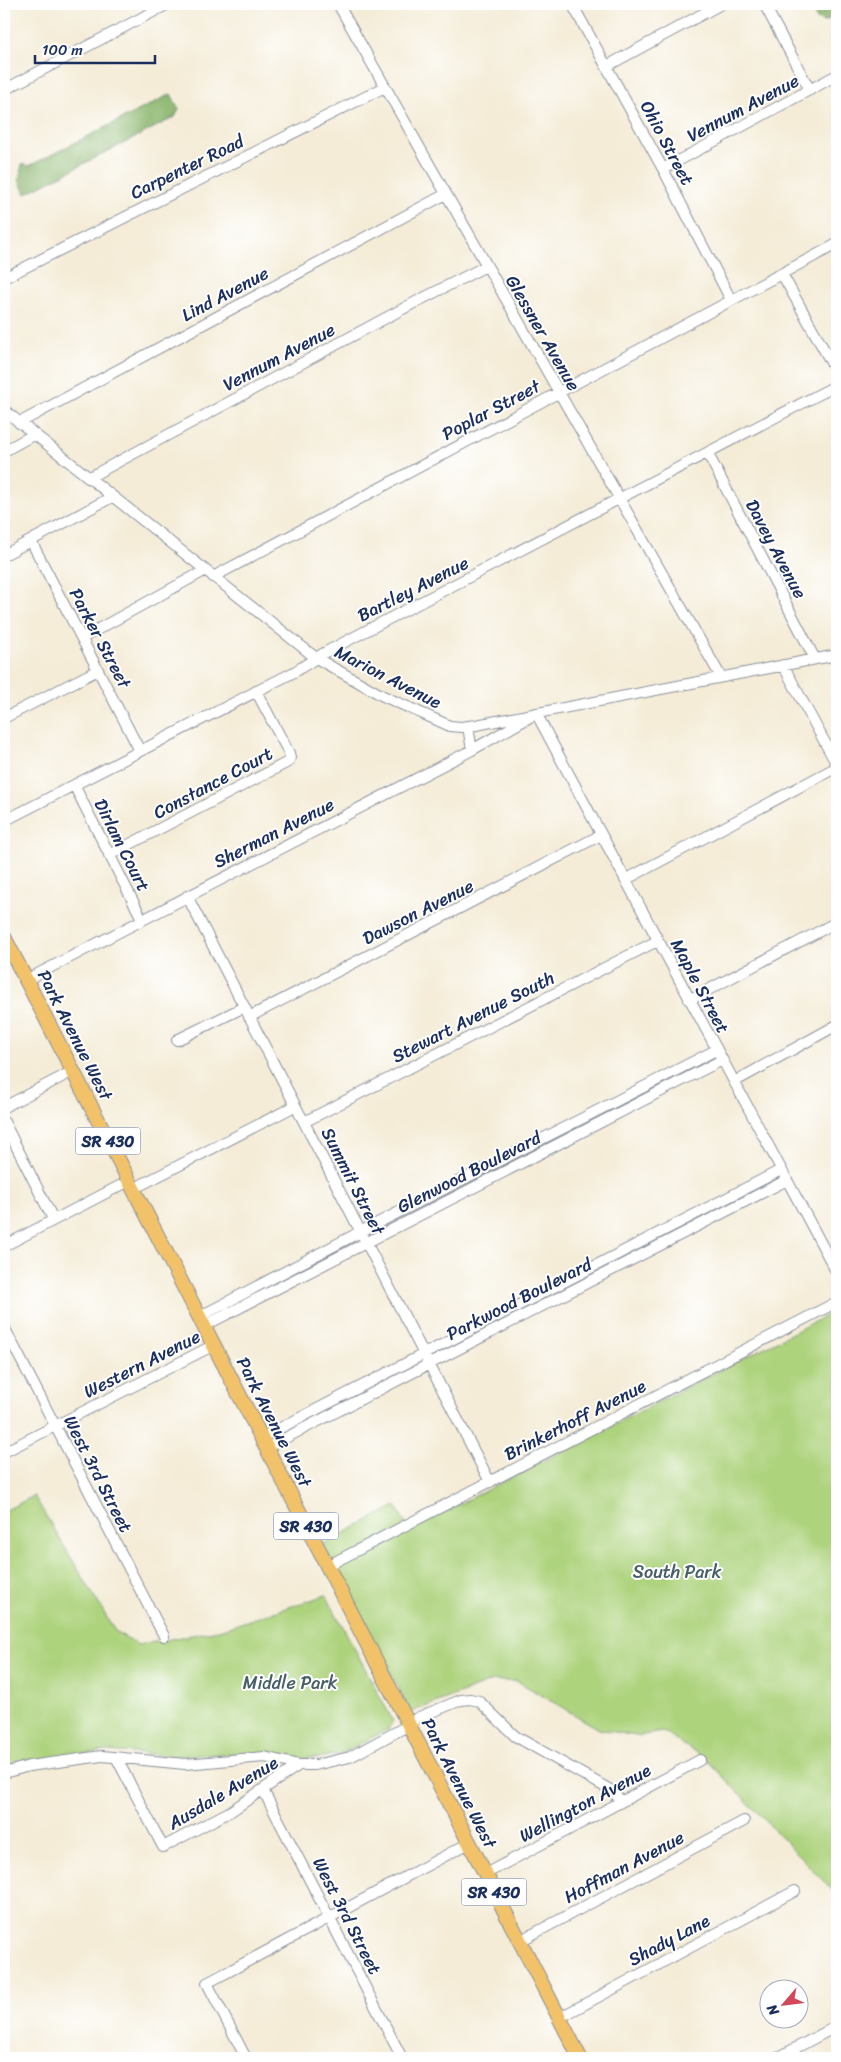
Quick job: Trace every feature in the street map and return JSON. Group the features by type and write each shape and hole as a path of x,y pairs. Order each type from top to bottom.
{"main road":[{"name":"Park Avenue West","path":"4,937 580,2058"}],"street":[{"path":"4,90 168,4"},
{"name":"Glessner Avenue","path":"338,4 721,677"},
{"name":"Ohio Street","path":"572,4 663,169 731,300"},
{"path":"607,66 721,4"},
{"path":"764,4 810,90"},
{"name":"Vennum Avenue","path":"663,169 837,75"},
{"name":"Carpenter Road","path":"4,278 50,253 385,87"},
{"name":"Lind Avenue","path":"19,423 446,194"},
{"name":"Poplar Street","path":"82,638 559,392 837,244"},
{"name":"Vennum Avenue","path":"88,478 486,266"},
{"path":"782,274 837,373"},
{"name":"Bartley Avenue","path":"4,821 296,671 316,658 837,385"},
{"name":"Marion Avenue","path":"4,410 316,658 367,688 450,726 468,726 837,655"},
{"path":"4,451 34,435"},
{"name":"Davey Avenue","path":"708,454 815,659"},
{"path":"4,555 112,497"},
{"name":"Parker Street","path":"31,541 140,750"},
{"path":"624,880 837,766 783,665"},
{"path":"4,718 98,670"},
{"name":"Constance Court","path":"109,855 288,762 290,758 289,753 256,691"},
{"name":"Sherman Avenue","path":"26,980 472,750 536,713"},
{"name":"Maple Street","path":"536,713 784,1175 835,1262 837,1273"},
{"path":"468,726 472,750"},
{"name":"Dirlam Court","path":"74,785 142,919"},
{"name":"Dawson Avenue","path":"249,1017 601,836"},
{"name":"Summit Street","path":"187,896 490,1482"},
{"path":"689,1000 837,922"},
{"name":"Stewart Avenue South","path":"304,1122 657,941"},
{"path":"177,1040 244,1007"},
{"path":"734,1082 837,1025"},
{"name":"Glenwood Boulevard","path":"201,1321 360,1232 716,1050"},
{"name":"Glenwood Boulevard","path":"201,1321 366,1242 722,1060"},
{"path":"4,1107 73,1071"},
{"path":"4,1246 53,1219 131,1185 295,1106"},
{"path":"4,1122 53,1219"},
{"path":"263,1443 784,1175"},
{"name":"Brinkerhoff Avenue","path":"327,1566 837,1302"},
{"name":"West 3rd Street","path":"4,1328 164,1636"},
{"name":"Western Avenue","path":"4,1452 214,1345"},
{"path":"4,1773 38,1764 95,1757 116,1757 185,1764 270,1758 299,1765 316,1765 350,1757 409,1725 417,1718 461,1700 470,1699 479,1701 515,1736 614,1792 622,1802"},
{"name":"Ausdale Avenue","path":"116,1757 163,1847 231,1810 299,1765"},
{"path":"266,1787 278,1773 276,1764 270,1758"},
{"name":"Wellington Avenue","path":"485,1874 700,1760"},
{"name":"West 3rd Street","path":"266,1787 329,1918 402,2058"},
{"name":"Hoffman Avenue","path":"520,1940 744,1821"},
{"path":"246,2058 207,1983 469,1843"},
{"name":"Shady Lane","path":"559,2018 795,1891"},
{"path":"777,2058 837,2026"}],"green space":[{"path":"809,4 837,4 837,15 824,22 817,19"},
{"path":"171,94 179,109 175,117 25,194 19,180 22,164 29,166"},
{"name":"South Park","path":"837,1310 837,1895 705,1758 663,1732 636,1736 599,1729 517,1681 493,1681 411,1712 323,1544 396,1506 409,1530"},
{"name":"Middle Park","path":"34,1496 115,1631 138,1645 219,1630 326,1595 393,1721 388,1729 343,1753 318,1758 299,1758 271,1752 173,1756 106,1751 21,1762 4,1767 4,1553 6,1552 4,1547 4,1511"}]}
